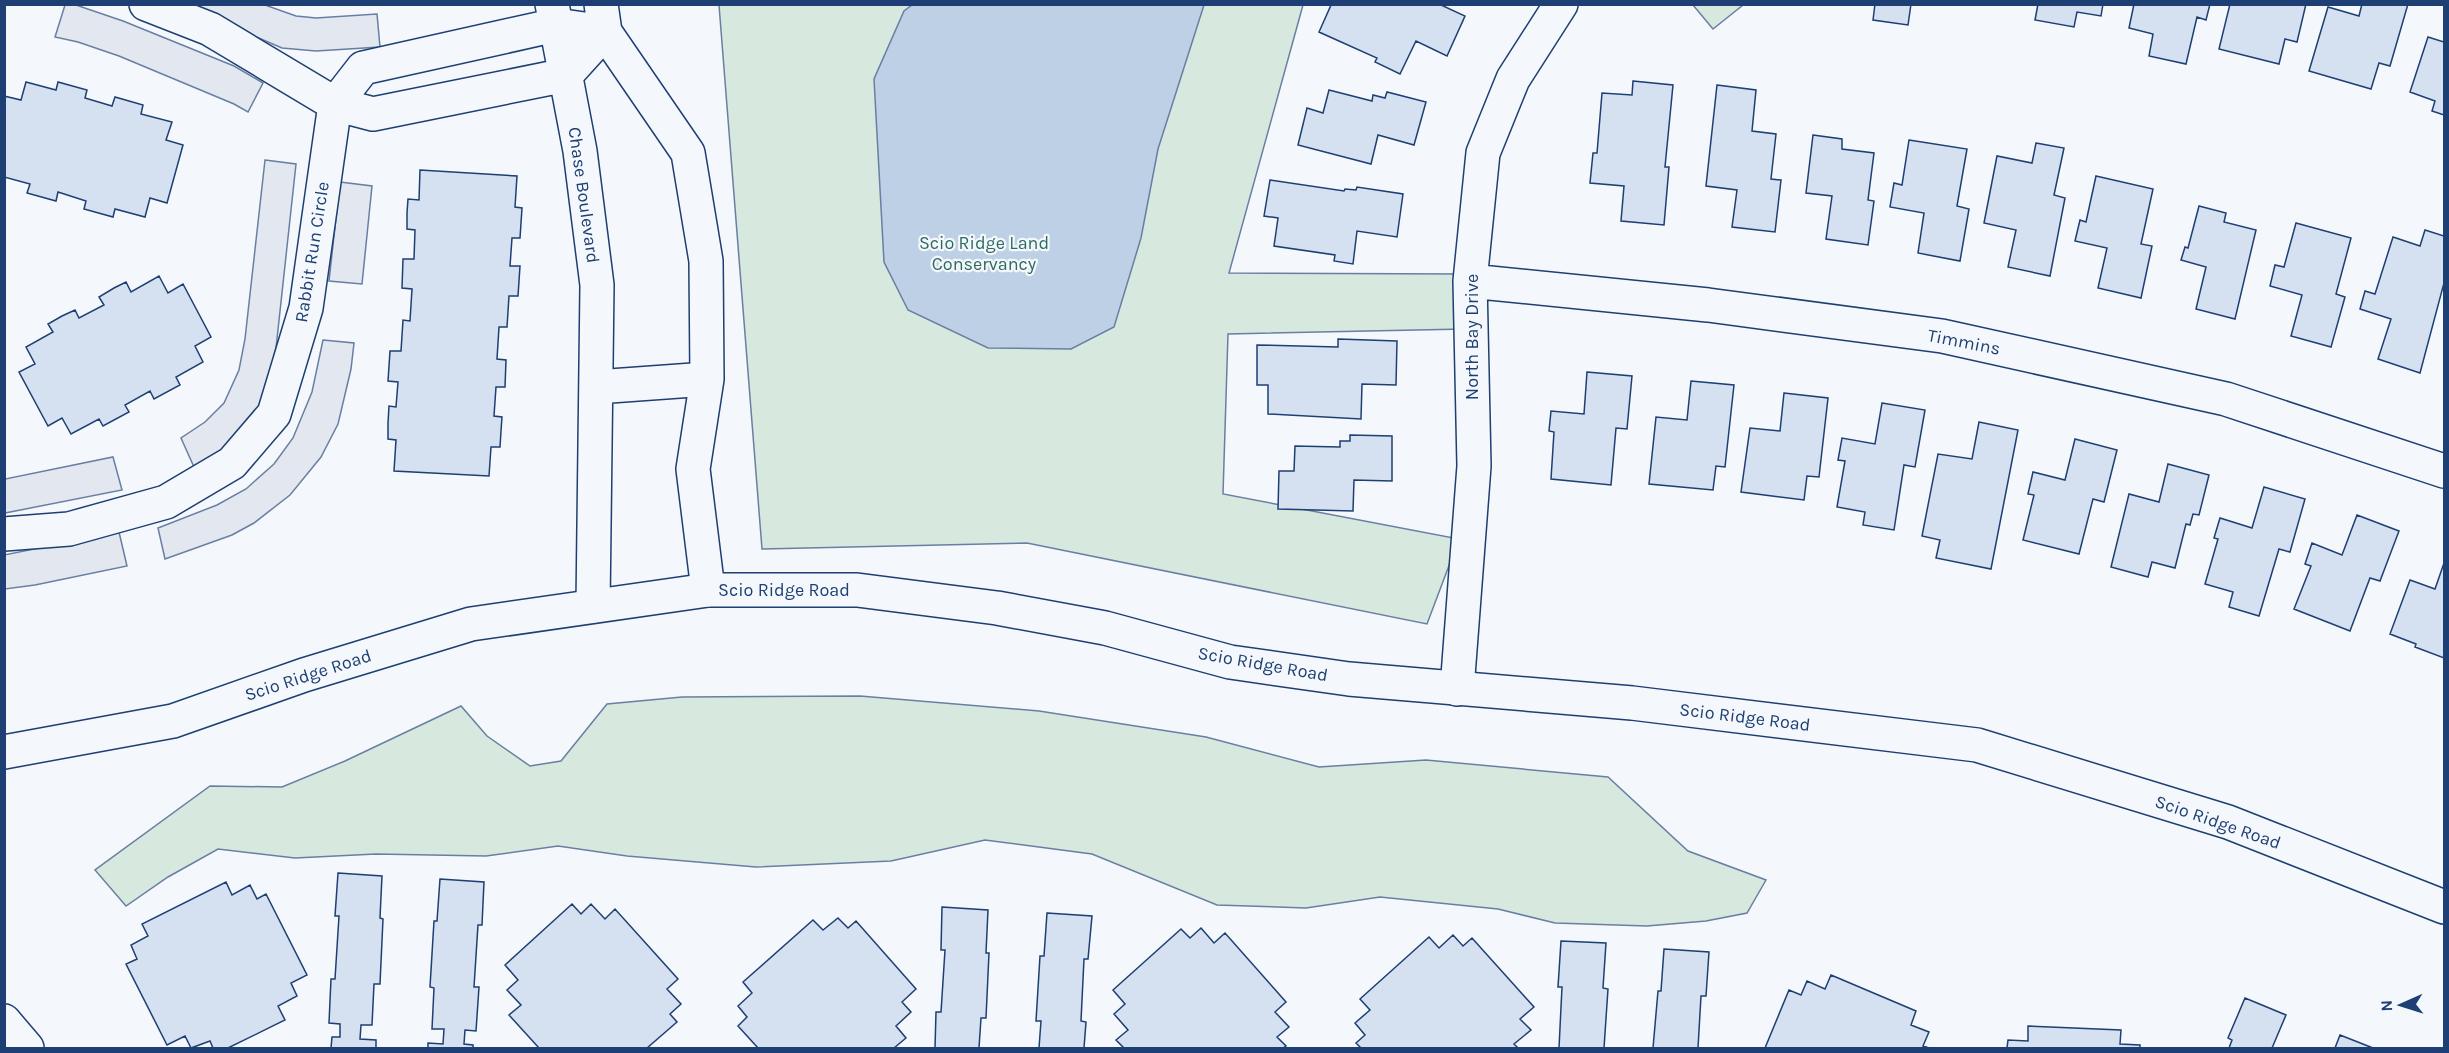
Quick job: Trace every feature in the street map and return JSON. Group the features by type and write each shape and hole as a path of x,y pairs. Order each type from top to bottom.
{"street":[{"path":"146,4 210,29 335,104 373,114 566,75 603,18 688,153 706,261 707,379 693,469 708,590"},
{"name":"North Bay Drive","path":"1457,689 1474,466 1470,281 1483,153 1513,79 1561,4"},
{"name":"Rabbit Run Circle","path":"4,534 69,529 166,502 232,463 274,414 306,308 335,104 363,68 554,15 603,18"},
{"name":"Chase Boulevard","path":"554,15 580,151 597,285 593,606"},
{"name":"Timmins","path":"1470,281 1708,305 1942,336 2226,399 2445,471"},
{"path":"596,387 707,379"},
{"name":"Scio Ridge Road","path":"4,752 173,721 304,675 471,624 708,590 857,590 997,608 1105,628 1230,662 1349,680 1632,703 1977,745 2228,822 2445,907"},
{"path":"4,1021 27,1048"}],"green space":[{"name":"Scio Ridge Land Conservancy","path":"719,5 1303,5 1229,273 1466,274 1465,329 1228,334 1223,494 1459,539 1427,624 1027,543 762,549"},
{"path":"1693,5 1743,5 1713,29"},
{"path":"860,696 1039,711 1206,737 1319,767 1426,760 1608,777 1688,851 1766,880 1747,913 1706,921 1647,926 1555,923 1498,909 1380,897 1306,908 1217,905 1092,854 985,840 891,861 756,867 627,856 558,846 486,856 376,854 295,858 218,849 168,877 126,906 95,870 210,786 282,787 345,761 461,706 487,736 530,766 561,761 607,704 682,697"}],"shaded area":[{"path":"65,5 76,5 123,21 234,66 263,83 248,112 119,56 55,37"},
{"path":"196,5 265,5 296,16 316,18 377,14 380,47 316,51 282,48"},
{"path":"265,160 296,164 276,348 267,389 247,429 219,454 194,467 181,438 205,422 224,403 239,370 245,339"},
{"path":"340,182 372,186 362,284 329,281"},
{"path":"323,340 354,343 351,369 338,424 321,457 290,495 254,523 232,535 165,559 158,528 217,505 246,489 274,464 293,438 312,392"},
{"path":"113,457 122,490 5,513 5,479"},
{"path":"119,532 127,566 5,589 4,555"}],"water":[{"path":"912,5 1204,5 1158,149 1141,238 1114,327 1071,349 988,348 908,310 884,262 874,79 904,11"}],"building":[{"path":"1329,4 1439,4 1465,16 1447,56 1416,41 1400,74 1375,62 1377,58 1319,32 1331,5"},
{"path":"1875,4 1911,4 1908,25 1873,20"},
{"path":"2038,4 2103,4 2101,16 2077,12 2074,27 2035,20"},
{"path":"2134,4 2210,4 2206,20 2197,17 2186,64 2149,56 2153,34 2129,28"},
{"path":"2230,4 2306,4 2297,42 2285,39 2279,64 2219,49"},
{"path":"2362,4 2408,4 2390,66 2379,63 2371,89 2309,71 2328,7 2359,16"},
{"path":"2428,37 2444,42 2444,115 2432,111 2435,101 2410,92"},
{"path":"1633,81 1673,85 1665,167 1669,167 1664,225 1621,221 1624,186 1590,183 1593,153 1597,153 1602,93 1632,95"},
{"path":"26,82 56,90 58,82 87,90 85,98 112,106 115,97 143,105 141,114 172,122 166,140 183,145 167,203 150,198 145,217 115,209 113,217 84,209 86,201 58,192 56,201 27,193 30,184 4,177 4,96 21,100"},
{"path":"1717,85 1756,90 1752,131 1776,134 1771,179 1781,180 1775,232 1732,227 1737,190 1706,186"},
{"path":"1329,90 1372,101 1373,95 1385,98 1387,92 1426,102 1414,145 1378,135 1371,164 1298,145 1307,108 1323,113"},
{"path":"1813,135 1842,139 1842,149 1874,153 1868,200 1874,201 1868,245 1826,239 1832,196 1806,193"},
{"path":"1909,140 1967,149 1957,206 1969,209 1960,261 1918,253 1924,213 1890,207 1894,183 1902,185"},
{"path":"2036,143 2064,148 2054,195 2065,198 2050,276 2008,267 2016,230 1984,223 1997,156 2032,163"},
{"path":"420,170 517,176 515,207 522,208 520,238 512,238 510,266 520,266 518,296 509,296 507,327 499,327 497,359 506,360 505,387 496,387 494,416 502,417 500,447 491,447 489,476 394,471 396,440 388,439 388,423 389,406 396,407 398,382 388,381 390,351 401,351 403,320 410,321 412,289 402,288 403,259 414,259 415,230 407,229 407,213 408,199 419,200"},
{"path":"2096,176 2153,189 2141,244 2152,246 2141,298 2098,288 2107,248 2075,241 2080,220 2086,222"},
{"path":"1270,180 1344,191 1345,189 1356,190 1357,187 1403,194 1397,237 1357,231 1353,264 1334,261 1335,255 1274,246 1278,218 1264,216"},
{"path":"2199,206 2226,213 2224,222 2256,230 2235,319 2196,309 2206,267 2181,260 2185,247 2188,248"},
{"path":"2296,223 2351,238 2336,294 2345,297 2331,347 2291,336 2302,295 2270,286 2275,265 2284,267"},
{"path":"2425,230 2444,236 2444,283 2420,373 2378,359 2391,319 2360,309 2365,291 2375,294 2393,237 2420,246"},
{"path":"159,276 168,293 183,284 211,337 195,346 203,362 176,377 180,385 154,399 150,391 125,405 129,412 103,426 99,419 71,434 62,418 48,426 19,372 35,364 26,347 53,332 48,324 62,316 75,310 79,318 104,305 99,297 114,288 126,282 131,292"},
{"path":"1338,339 1397,341 1396,385 1362,384 1361,419 1268,414 1268,385 1257,385 1257,345 1338,347"},
{"path":"1587,372 1632,376 1627,429 1616,428 1611,485 1551,479 1554,432 1549,431 1551,411 1584,414"},
{"path":"1691,381 1734,385 1725,467 1716,466 1713,490 1649,484 1656,417 1687,420"},
{"path":"1784,393 1828,398 1819,477 1807,476 1804,500 1741,492 1750,428 1780,431"},
{"path":"1882,403 1925,410 1915,467 1904,465 1894,530 1863,525 1865,512 1837,507 1845,461 1838,460 1842,438 1875,444"},
{"path":"1979,422 2018,430 1991,569 1936,558 1940,540 1922,536 1938,454 1972,459"},
{"path":"1350,435 1392,436 1392,481 1354,480 1353,511 1278,509 1279,471 1294,471 1295,446 1340,447 1340,441 1350,441"},
{"path":"2075,439 2117,450 2104,502 2093,499 2079,554 2023,540 2034,495 2028,494 2033,472 2065,480"},
{"path":"2168,464 2209,475 2199,515 2193,514 2190,525 2186,524 2175,568 2152,562 2148,577 2111,567 2129,494 2159,502"},
{"path":"2264,487 2305,499 2290,552 2279,549 2259,616 2229,607 2233,592 2205,584 2218,539 2214,538 2220,518 2252,528"},
{"path":"2357,515 2399,531 2380,581 2370,578 2350,631 2294,609 2311,566 2305,564 2312,543 2342,555"},
{"path":"2444,563 2444,658 2390,634 2410,580 2435,589"},
{"path":"338,873 382,876 380,984 374,984 372,1025 361,1025 360,1039 376,1040 376,1048 331,1048 332,1037 340,1037 340,1024 329,1023 331,979 335,979 339,916 335,916"},
{"path":"440,879 484,882 482,925 478,925 474,987 479,987 476,1031 465,1030 464,1044 473,1045 473,1048 428,1048 428,1043 443,1044 444,1029 432,1029 434,988 430,987 434,921 437,921"},
{"path":"226,882 232,895 250,885 257,899 266,894 307,975 291,983 297,996 278,1006 285,1020 228,1048 213,1048 210,1041 191,1048 185,1036 167,1045 126,964 137,959 131,945 148,936 142,924"},
{"path":"572,904 581,914 591,904 605,919 615,909 678,979 667,989 681,1004 670,1014 677,1022 647,1048 539,1048 509,1015 521,1005 507,990 518,980 505,965"},
{"path":"942,907 988,910 986,1018 981,1018 979,1048 935,1048 936,1012 941,1012 945,950 941,950"},
{"path":"1047,913 1092,916 1088,959 1084,959 1081,1021 1086,1022 1084,1048 1039,1048 1041,1021 1036,1021 1040,956 1044,956"},
{"path":"838,918 848,928 856,921 916,989 902,1002 911,1012 896,1026 906,1038 894,1048 758,1048 738,1026 747,1017 738,1006 752,993 743,982 813,920 823,930"},
{"path":"1201,928 1214,943 1225,933 1286,1002 1275,1012 1289,1027 1277,1037 1286,1046 1283,1048 1124,1048 1116,1040 1128,1030 1114,1014 1125,1004 1113,990 1181,929 1190,938"},
{"path":"1453,935 1463,946 1472,938 1534,1007 1520,1019 1531,1030 1514,1044 1518,1048 1361,1048 1356,1043 1365,1035 1355,1023 1370,1010 1360,999 1429,937 1439,948"},
{"path":"1561,941 1606,943 1603,988 1608,989 1604,1048 1559,1048 1562,987 1558,987"},
{"path":"1664,949 1709,952 1706,996 1701,996 1698,1048 1653,1048"},
{"path":"1831,975 1916,1011 1911,1025 1929,1032 1923,1046 1929,1048 1765,1048 1789,990 1801,995 1807,981 1825,989"},
{"path":"2245,998 2286,1015 2272,1048 2229,1048 2232,1040 2228,1038"},
{"path":"2028,1026 2121,1030 2120,1044 2140,1045 2140,1048 2007,1048 2008,1040 2028,1041"},
{"path":"2340,1035 2373,1048 2335,1048"}]}
